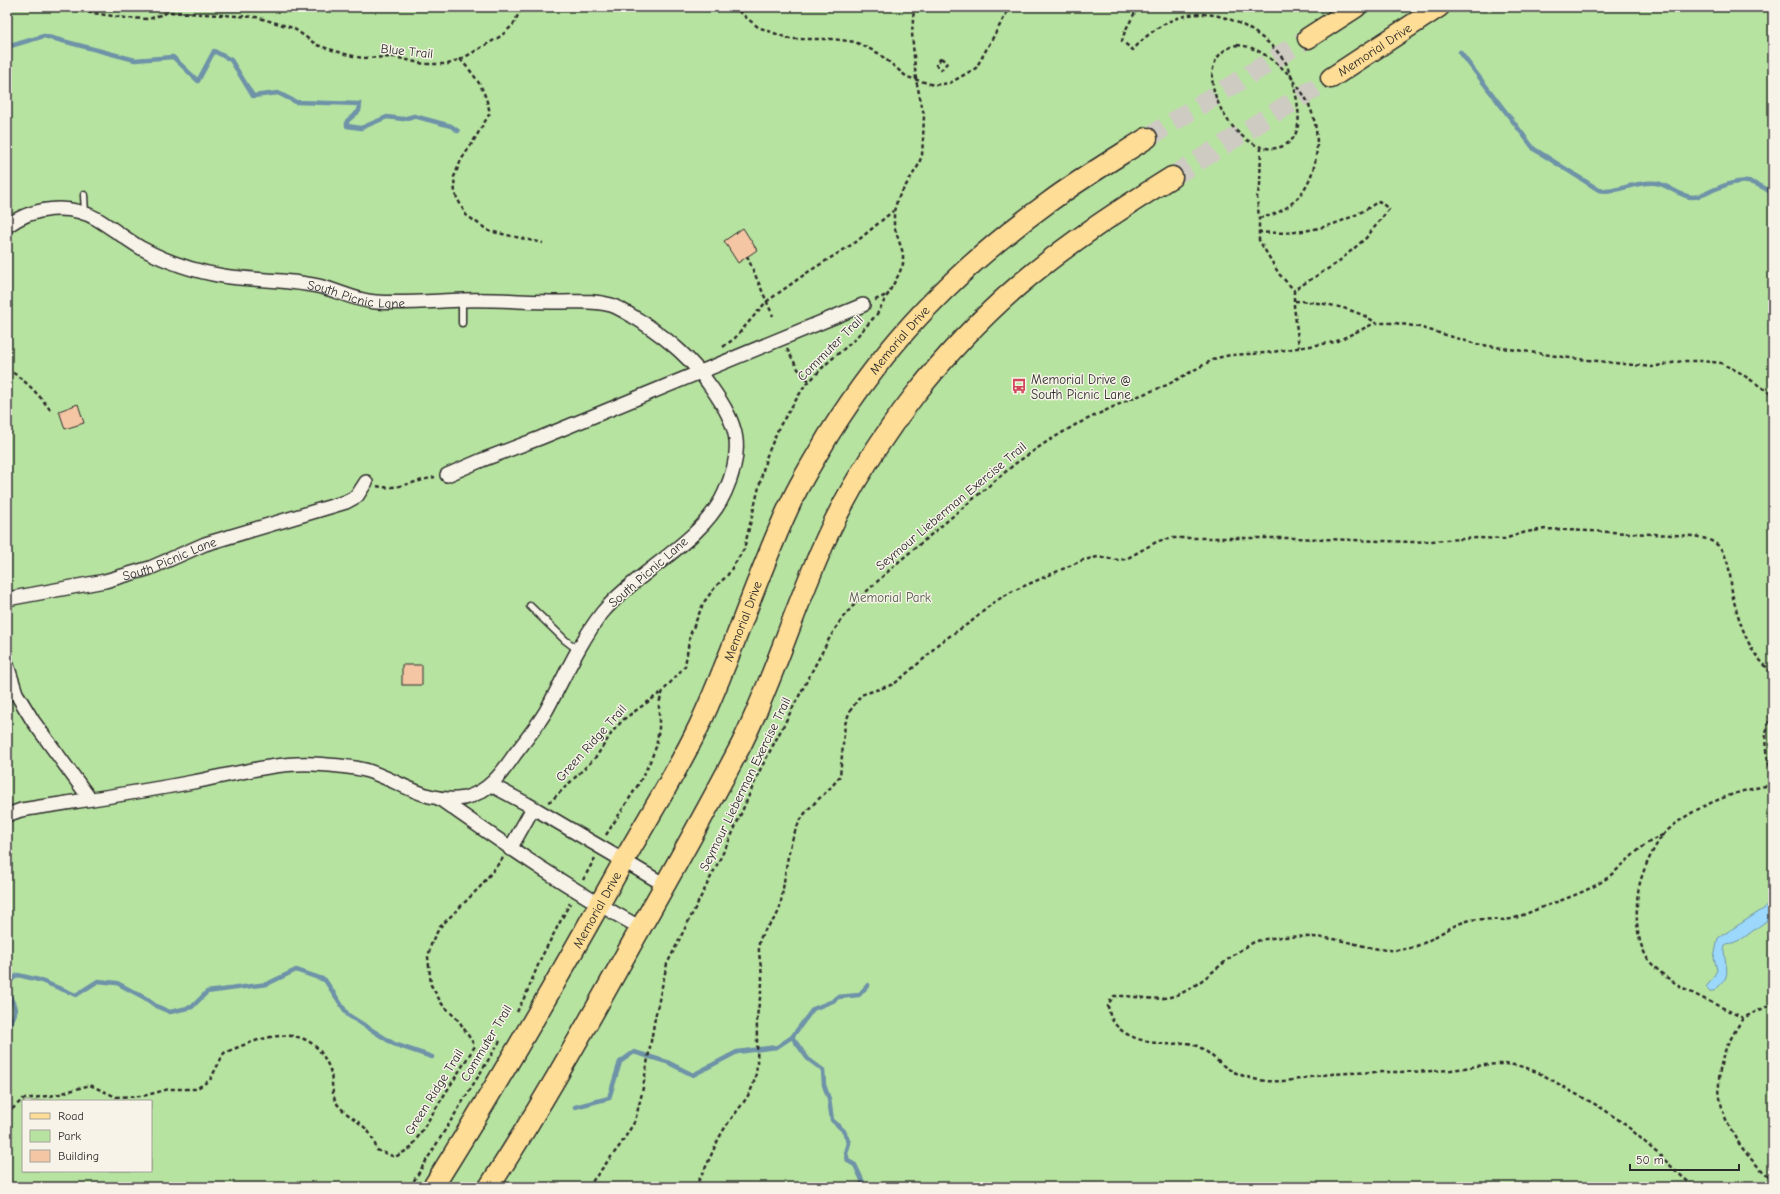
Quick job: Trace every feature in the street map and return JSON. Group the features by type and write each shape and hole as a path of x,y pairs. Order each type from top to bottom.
{"main road":[{"path":"1308,38 1356,7"},
{"name":"Memorial Drive","path":"1331,78 1439,7"},
{"name":"Memorial Drive","path":"433,1187 555,985 698,728 731,652 772,544 796,491 806,472 844,412 872,371 913,322 936,297 973,262 1051,200 1147,138"},
{"path":"489,1187 594,1012 754,718 814,565 835,520 859,477 885,436 914,396 947,357 982,319 1019,285 1086,233 1172,177"}],"street":[{"name":"South Picnic Lane","path":"7,226 11,222 36,211 67,209 85,214 144,249 178,266 205,273 238,278 292,282 327,288 348,297 369,302 402,303 462,300 588,301 612,306 632,315 665,337 705,371 728,410 736,434 736,459 726,491 720,502 702,524 675,549 613,601 593,626 578,650 544,714 491,785 467,798 440,799 421,794 368,771 345,766 310,764 265,769 181,785 21,810 7,815"},
{"path":"447,474 705,371 863,305"},
{"name":"South Picnic Lane","path":"7,599 105,582 150,568 205,544 346,502 357,496 366,482"},
{"path":"7,665 16,693 33,721 90,799"},
{"path":"491,785 665,884"},
{"name":"South Picnic Lane","path":"440,799 510,849 599,906 641,928"},
{"path":"510,849 533,808"}],"lane":[{"path":"84,195 85,214"},
{"path":"462,300 462,323"},
{"path":"530,606 565,640 578,650"}],"path":[{"path":"7,8 25,7"},
{"name":"Blue Trail","path":"39,7 126,18 149,19 168,12 256,17 293,28 317,45 362,58 395,57 424,64 448,64 501,36 513,25 522,7"},
{"path":"733,7 758,27 790,39 833,39 855,42 878,53 906,77 934,85 950,83 976,68 1010,7"},
{"name":"Commuter Trail","path":"605,838 638,785 649,764 656,747 659,728 659,703 664,691 685,666 690,634 704,602 716,586 727,576 744,549 766,458 779,427 809,381 867,326 889,294 903,264 903,253 894,226 894,211 898,198 918,166 922,154 924,115 916,80 912,33 914,7"},
{"path":"1138,7 1125,31 1122,41 1133,50 1145,37 1168,21 1184,16 1215,14 1235,21 1257,34 1274,49 1286,63 1292,77 1308,103 1314,121 1317,144 1314,166 1308,184 1294,202 1273,216 1259,218"},
{"path":"1242,46 1269,56 1292,77 1299,114 1298,127 1288,143 1277,148 1261,147 1237,132 1221,111 1212,84 1213,68 1221,53 1228,48 1242,46"},
{"path":"942,58 947,63 941,70 936,65 942,58"},
{"path":"460,59 477,78 486,96 490,113 471,145 460,160 454,176 455,194 466,215 489,231 543,243"},
{"path":"1261,147 1260,185 1257,197 1259,240 1279,274 1294,290 1294,306 1299,347"},
{"path":"1258,232 1278,234 1303,232 1333,224 1364,211 1379,201 1389,209 1366,238 1337,263 1294,290"},
{"path":"705,371 713,355 735,338 766,302 808,272 856,242 894,211"},
{"path":"747,256 773,316"},
{"path":"1295,301 1338,307 1370,319 1375,323"},
{"name":"Seymour Lieberman Exercise Trail","path":"588,1187 621,1144 635,1121 642,1093 655,1018 667,964 730,840 760,770 829,639 842,618 866,592 896,564 1016,463 1075,425 1128,400 1167,384 1216,358 1231,355 1266,353 1335,342 1375,323 1395,323 1419,327 1476,344 1570,358 1652,367 1682,361 1721,363 1739,372 1773,395"},
{"path":"785,344 798,370 809,381"},
{"path":"7,369 16,374 36,392 52,412"},
{"path":"366,482 382,488 408,484 447,474"},
{"path":"694,1187 710,1159 722,1131 753,1086 756,1062 757,1020 762,978 759,944 762,934 776,916 780,906 788,858 798,824 804,815 840,776 845,724 850,711 861,695 894,684 926,657 938,644 972,621 994,602 1013,591 1083,560 1098,557 1118,560 1126,558 1158,541 1190,537 1292,538 1413,542 1479,538 1504,539 1526,532 1546,529 1694,536 1708,540 1720,547 1726,557 1735,605 1747,638 1754,652 1766,666 1773,678"},
{"name":"Green Ridge Trail","path":"533,808 552,800 596,757 613,731 624,719 664,691"},
{"path":"1773,708 1766,728 1764,743 1773,774"},
{"path":"1696,1187 1686,1181 1659,1154 1614,1116 1544,1075 1523,1067 1502,1064 1483,1064 1463,1069 1415,1073 1331,1074 1292,1081 1266,1081 1246,1076 1231,1070 1197,1046 1187,1043 1167,1044 1146,1041 1126,1034 1113,1023 1108,1014 1108,1004 1114,996 1153,999 1174,996 1205,978 1233,955 1257,941 1283,938 1326,938 1381,950 1409,949 1424,943 1452,927 1474,919 1494,921 1512,919 1576,895 1600,883 1616,871 1640,848 1653,839 1663,835 1682,819 1712,803 1756,787 1773,785"},
{"path":"1663,835 1640,878 1637,894 1639,938 1654,966 1671,981 1743,1018"},
{"name":"Green Ridge Trail","path":"7,1114 23,1099 56,1095 90,1085 116,1097 143,1096 169,1089 196,1089 210,1080 224,1053 249,1043 281,1034 303,1038 319,1049 330,1070 335,1100 368,1132 377,1150 395,1157 411,1148 475,1046 459,1021 442,1004 431,985 428,957 432,941 440,927 480,887 510,849"},
{"path":"581,883 593,860"},
{"name":"Commuter Trail","path":"514,1018 541,958 570,903"},
{"path":"1773,1006 1768,1006 1743,1018 1726,1049 1721,1065 1718,1083 1719,1098 1724,1115 1738,1143 1762,1171 1773,1180"},
{"name":"Commuter Trail","path":"410,1187 502,1038"},
{"path":"943,1187 952,1185 956,1187"}],"green space":[{"name":"Memorial Park","path":"7,7 1773,7 1773,1187 7,1187"}],"water":[{"path":"1773,891 1773,916 1738,942 1726,944 1724,952 1727,975 1714,991 1709,991 1706,987 1717,970 1714,958 1718,938 1765,908 1770,901"}],"building":[{"path":"743,228 757,250 738,263 724,241"},
{"path":"78,404 84,423 65,429 59,411"},
{"path":"402,665 422,665 422,685 402,685"}],"waterway":[{"path":"7,47 44,36 135,60 173,57 198,81 214,51 231,60 253,96 278,93 296,102 360,104 359,111 347,121 347,126 361,128 387,117 403,119 414,116 451,126 458,131"},
{"path":"1460,52 1534,149 1599,190 1606,191 1641,183 1656,183 1684,195 1696,197 1737,182 1751,182 1765,188 1773,194"},
{"path":"7,983 18,975 39,980 76,995 98,981 117,983 145,998 156,1006 170,1012 192,1007 207,992 267,984 296,970 325,980 348,1015 394,1044 432,1057"},
{"path":"792,1037 813,1009 833,1001 838,997 859,995 868,985"},
{"path":"7,992 15,1009 15,1013 7,1026"},
{"path":"575,1107 609,1098 620,1062 634,1052 667,1062 693,1075 737,1052 777,1047 792,1037 808,1059 823,1070 824,1085 829,1099 832,1120 844,1131 849,1143 846,1153 848,1161 855,1165 863,1182 858,1187"}],"tunnel":[{"path":"1147,138 1308,38"},
{"path":"1172,177 1331,78"}],"place":[{"name":"Memorial Drive @ South Picnic Lane","path":"1019,386"}]}
